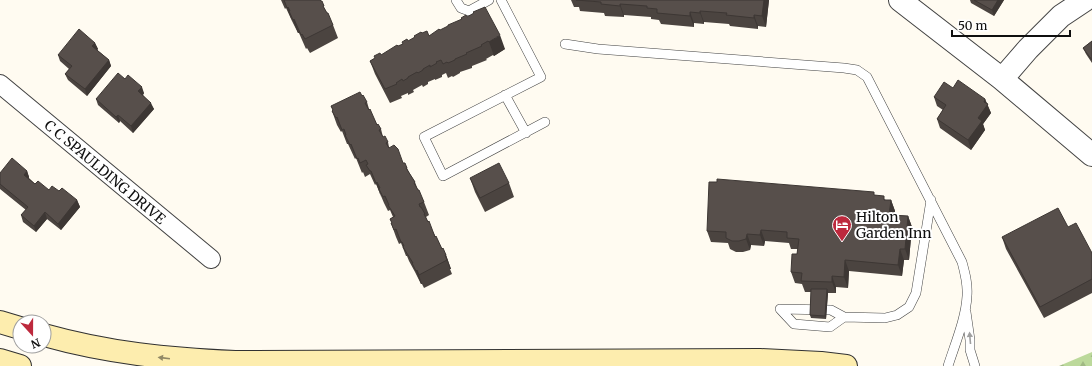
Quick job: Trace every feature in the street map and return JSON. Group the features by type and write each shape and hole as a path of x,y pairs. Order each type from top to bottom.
{"main road":[{"path":"0,322 12,326"},
{"path":"52,338 81,346 127,353 184,360 235,362 325,364 760,360 822,363 846,366"},
{"path":"0,360 20,366"}],"street":[{"path":"900,0 1002,79 1092,154"},
{"path":"1002,79 1028,49 1061,16 1085,0"},
{"name":"C C SPAULDING DRIVE","path":"0,84 211,259"}],"lane":[{"path":"456,0 461,8 469,11 489,0"},
{"path":"501,0 540,77 424,137 443,176 545,122"},
{"path":"565,44 598,49 857,70 867,77 962,262 966,279 966,309 970,350 975,366"},
{"path":"505,95 526,133"},
{"path":"844,318 832,310 780,309 794,324 830,327 844,318 885,318 897,315 909,306 916,293 931,200"},
{"path":"948,366 966,309"}],"green space":[{"path":"1092,352 1092,366 1059,366"}],"building":[{"path":"284,0 322,1 333,25 305,39 302,34 301,35"},
{"path":"576,0 764,0 762,16 754,15 754,18 726,15 727,13 700,11 700,13 690,12 690,16 657,13 657,9 647,8 647,6 620,4 620,6 601,4 601,2"},
{"path":"974,0 998,0 992,10"},
{"path":"485,7 500,35 455,60 443,64 441,60 436,62 437,63 430,67 430,65 403,81 402,79 396,83 397,84 385,89 370,61 375,58 374,56 380,53 381,55 397,45 403,44 402,42 407,39 408,41 421,32 427,31 429,36 439,29 440,30 462,19 461,18 466,15 467,17 474,13 473,12"},
{"path":"79,29 95,43 92,46 109,60 85,89 65,74 72,66 58,55"},
{"path":"1092,41 1092,60 1083,48"},
{"path":"118,73 125,79 128,75 142,87 138,91 151,103 131,126 118,115 116,117 96,99"},
{"path":"958,80 985,99 984,102 988,104 978,118 982,121 968,140 937,119 946,105 934,97 944,82 953,88"},
{"path":"360,92 367,102 365,103 369,110 370,109 377,125 378,124 381,129 379,130 383,137 385,136 388,142 386,143 389,148 394,145 398,149 403,163 405,163 406,168 415,182 414,183 424,202 419,204 420,207 428,222 429,221 435,237 436,236 446,255 447,260 419,275 403,247 404,246 396,229 394,230 390,219 395,216 388,205 385,196 383,197 371,171 366,165 368,164 366,160 360,163 358,158 357,159 351,144 350,145 345,135 344,129 342,130 337,117 336,118 332,111 331,106"},
{"path":"12,158 27,171 24,175 35,184 38,181 49,190 52,186 59,191 62,188 77,200 58,224 45,212 34,226 21,215 28,207 0,184 0,173"},
{"path":"499,163 509,183 480,198 470,178"},
{"name":"Hilton Garden Inn","path":"717,179 874,192 874,195 884,196 884,200 891,200 889,215 908,216 905,249 900,249 898,265 845,260 844,277 832,276 832,282 801,281 802,273 791,272 792,254 797,254 799,239 787,238 787,232 761,230 760,235 747,234 746,239 732,241 726,238 726,232 707,231 709,182 717,182"},
{"path":"1058,208 1068,227 1076,223 1092,253 1092,279 1040,307 1002,237"},
{"path":"811,289 827,289 825,316 810,315"}],"place":[{"name":"Hilton Garden Inn","path":"842,242"}]}
